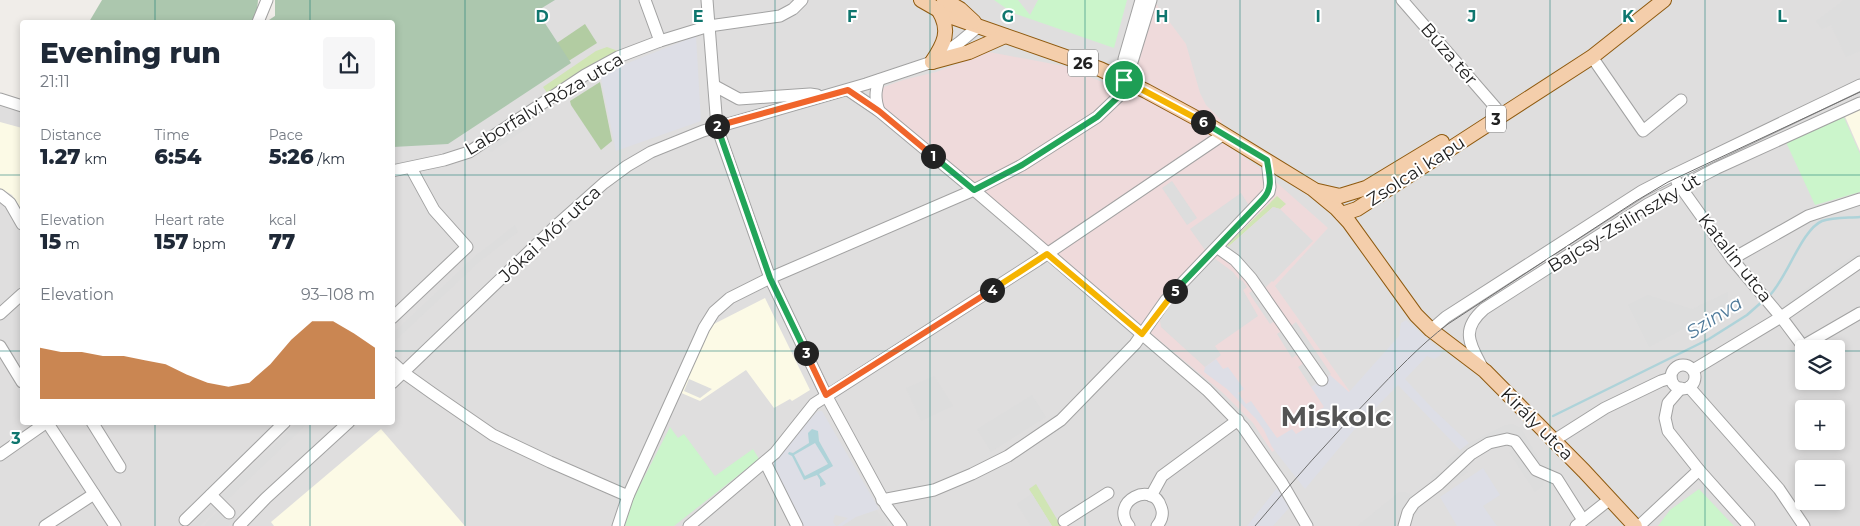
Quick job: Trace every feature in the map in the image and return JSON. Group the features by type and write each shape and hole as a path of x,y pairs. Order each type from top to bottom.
{"main road":[{"name":"26","path":"921,0 960,9 979,26"},
{"name":"Zsolcai kapu","path":"1342,214 1358,209 1592,57 1664,0"},
{"name":"26","path":"942,5 979,26 1100,69 1182,110 1313,189 1342,214"},
{"path":"932,62 943,46 946,30 942,5"},
{"name":"Zsolcai kapu","path":"1342,214 1349,201 1366,188 1588,50 1618,35"},
{"path":"932,62 969,52 1005,36"},
{"path":"1313,189 1334,196 1366,188"},
{"path":"1334,196 1339,203 1342,214"},
{"name":"Király utca","path":"1342,214 1410,308 1431,330 1484,371 1637,526"}],"street":[{"path":"259,20 267,0"},
{"path":"645,0 660,41"},
{"path":"707,0 717,126 770,278 826,395 882,500 901,526"},
{"name":"Laborfalvi Róza utca","path":"395,171 412,168 469,152 585,75 636,50 708,26 780,16 802,0"},
{"path":"1124,80 1124,59 1141,0"},
{"path":"618,526 628,496 704,328 714,312 730,298 770,278 974,190 1022,165 1097,117 1119,96 1132,62 1150,0"},
{"name":"Búza tér","path":"1402,0 1496,108"},
{"name":"Jókai Mór utca","path":"395,380 559,223 604,183 627,166 651,152 717,126 848,90 932,62 979,26"},
{"path":"1592,57 1643,131 1681,100"},
{"path":"879,80 875,92 879,111"},
{"name":"Bajcsy-Zsilinszky út","path":"1431,330 1446,317 1642,191 1860,85"},
{"path":"714,86 728,95 739,99 810,94 827,96"},
{"path":"848,90 879,111 974,190 1043,257 1142,334 1207,390 1238,420 1282,483 1308,526"},
{"path":"0,99 20,105"},
{"name":"Bajcsy-Zsilinszky út","path":"1484,371 1473,351 1469,335 1472,321 1477,315 1648,204 1680,186 1860,103"},
{"path":"689,526 775,453 814,404 826,395 1043,257 1224,134"},
{"path":"882,500 934,490 1008,456 1061,420 1135,344 1166,300 1218,248 1269,192 1267,160"},
{"path":"395,315 466,246 434,210 412,168"},
{"name":"Katalin utca","path":"1672,175 1732,259 1782,316 1798,340"},
{"path":"0,195 10,203 20,220"},
{"path":"1732,259 1808,216 1860,199"},
{"path":"1218,248 1235,260 1251,278 1322,380"},
{"path":"1693,370 1782,316 1860,262"},
{"path":"0,314 20,296"},
{"path":"1817,340 1860,313"},
{"path":"1,349 20,379"},
{"path":"395,365 404,373 494,435 628,496"},
{"path":"1749,526 1699,470 1668,431 1666,418 1668,403 1685,388 1695,379 1693,370 1688,366 1680,365 1673,371 1671,378 1674,384 1685,388 1779,489 1804,526"},
{"path":"1553,440 1605,408 1671,378"},
{"path":"1151,496 1162,476 1238,420"},
{"path":"0,455 43,425"},
{"path":"49,425 114,526"},
{"path":"94,425 120,467"},
{"path":"185,520 282,425"},
{"path":"239,526 266,498 346,425"},
{"path":"1404,526 1408,512 1414,502 1439,484 1471,454 1489,442 1507,438 1515,441 1536,470 1557,479 1580,523 1610,499"},
{"path":"765,462 797,526"},
{"name":"Király utca","path":"1637,526 1699,470"},
{"path":"1064,521 1108,493"},
{"path":"45,526 94,494"},
{"path":"210,495 229,513"},
{"path":"1129,526 1124,512 1128,501 1138,495 1151,496 1159,502 1162,507 1162,518 1157,526"}],"shaded area":[{"path":"275,0 1860,0 1860,526 0,526 0,96 20,101 20,425 395,425 395,20 269,20 275,16"},
{"path":"1844,0 1860,0 1860,51 1846,57 1831,25 1822,29 1816,21"},
{"path":"1156,4 1186,44 1200,93 1206,105 1222,121 1216,138 1260,168 1328,228 1275,286 1353,396 1272,452 1253,423 1223,393 1105,293 1052,255 879,111 881,88 903,80 936,72 989,52 1064,66 1126,92"},
{"path":"696,36 701,121 616,151 600,74"},
{"path":"1860,105 1860,151 1843,112"},
{"path":"525,116 532,125 491,152 485,142"},
{"path":"0,122 20,127 20,207 12,195 0,188"},
{"path":"1172,181 1197,218 1187,225 1162,188"},
{"path":"1241,193 1250,207 1205,250 1190,229"},
{"path":"1273,207 1280,209 1313,241 1264,289 1291,326 1296,322 1331,374 1311,387 1298,367 1304,363 1298,354 1292,358 1277,334 1283,330 1276,320 1270,324 1249,293 1258,287 1228,249"},
{"path":"515,225 518,232 479,262 395,341 395,331 475,256"},
{"path":"1860,251 1860,256 1788,307 1785,304"},
{"path":"1214,258 1233,272 1240,281 1242,280 1247,287 1243,290 1258,316 1215,346 1221,355 1205,367 1161,327 1160,321 1164,312"},
{"path":"1728,292 1727,314 1700,326 1697,322 1649,347 1628,305 1648,295 1692,309"},
{"path":"765,298 810,390 792,401 790,399 774,408 746,370 700,401 679,392 708,327"},
{"path":"1406,320 1442,352 1441,355 1434,359 1427,356 1405,379 1469,443 1460,450 1398,385 1354,430 1305,489 1272,447 1256,419 1227,389 1204,372 1205,367 1216,359 1223,369 1228,367 1244,389 1238,393 1246,404 1251,401 1277,438 1292,429 1296,434 1314,423 1311,416 1324,407 1311,387 1330,375 1349,392 1399,336 1401,323"},
{"path":"934,376 953,406 921,421 906,388"},
{"path":"689,379 712,389 700,398 684,391"},
{"path":"1032,395 1046,417 991,452 977,429"},
{"path":"818,411 822,411 879,509 856,517 842,526 837,526 848,518 835,515 833,522 836,526 794,526 766,465","holes":["812,429 819,433 819,441 833,466 819,474 826,484 821,487 817,475 805,481 790,452 792,453 809,443 809,432"]},
{"path":"1513,424 1521,428 1545,470 1543,486 1535,492 1509,452 1516,446 1507,441 1487,450 1476,458 1473,456 1463,464 1468,472 1421,505 1409,526 1357,526 1399,492 1405,492 1414,496 1433,482 1430,477 1438,470 1442,474 1448,468 1445,463 1467,444 1505,425"},
{"path":"295,425 306,425 200,526 190,526"},
{"path":"381,429 465,526 274,526 271,522"},
{"path":"815,442 828,464 805,476 794,455"},
{"path":"1483,468 1500,495 1483,506 1497,526 1457,526 1440,497"},
{"path":"1277,488 1289,508 1273,526 1247,526"},
{"path":"1032,494 1052,526 1031,526 1017,504"},
{"path":"226,503 238,515 228,526 204,526"},
{"path":"876,510 887,526 842,526 856,517"}],"green space":[{"path":"102,0 258,0 254,20 90,20"},
{"path":"275,0 555,0 537,11 571,63 448,144 395,147 395,20 269,20 275,16"},
{"path":"994,0 1018,0 1030,15 1038,0 1127,0 1114,48 1013,13"},
{"path":"585,24 597,43 556,69 554,45"},
{"path":"607,47 621,52 548,94 543,87 596,51"},
{"path":"600,82 612,141 601,150 570,101"},
{"path":"1842,113 1860,154 1860,192 1815,205 1785,140"},
{"path":"1277,196 1286,204 1280,209 1273,207 1228,247 1227,245"},
{"path":"670,427 678,438 684,434 715,476 753,449 759,459 674,526 625,526 633,499"},
{"path":"1036,484 1061,526 1052,526 1029,489"},
{"path":"1699,489 1734,526 1658,526 1670,510"}],"water":[{"path":"812,429 818,431 819,441 833,466 819,474 826,484 820,487 820,480 817,475 804,480 792,456 788,454 809,443 808,433","holes":["815,443 828,464 805,476 794,455"]}],"waterway":[{"name":"Szinva","path":"1768,297 1775,290 1800,245 1814,226 1822,221 1836,218 1860,217"},
{"name":"Szinva","path":"1553,416 1709,339 1747,315 1764,300"}],"tram line":[{"path":"1255,526 1355,413 1427,341 1448,324 1668,182 1860,92"}],"district":[{"name":"Miskolc","path":"1336,416"}],"route":[{"path":"1124,80 1182,110 1267,160 1270,187 1269,192 1218,248 1166,300 1142,334 1047,254 826,395 770,278 717,126 848,90 879,111 974,190 1022,165 1097,117 1119,96 1124,80"}]}
